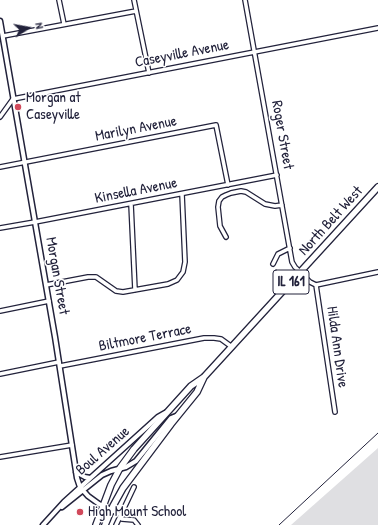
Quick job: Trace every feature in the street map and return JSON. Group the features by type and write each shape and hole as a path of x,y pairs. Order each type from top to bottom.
{"main road":[{"name":"North Belt West","path":"96,525 111,485 120,468 134,449 190,386 204,377 232,347 378,187"},
{"name":"North Belt West","path":"105,525 123,488 197,392 204,377"}],"street":[{"path":"59,0 64,24"},
{"path":"134,0 149,73"},
{"name":"Roger Street","path":"245,0 292,262 300,273"},
{"path":"3,36 136,11"},
{"name":"Morgan Street","path":"0,21 49,301 76,472 82,489"},
{"name":"Caseyville Avenue","path":"14,99 378,28"},
{"path":"0,53 6,52"},
{"path":"0,117 14,99"},
{"name":"Marilyn Avenue","path":"0,167 216,125 228,185"},
{"name":"Kinsella Avenue","path":"0,228 277,175"},
{"path":"226,237 220,226 218,207 219,201 222,197 231,192 241,191 246,192 265,204 274,206 282,205"},
{"path":"46,285 88,277 96,277 116,291 123,292 168,284 177,280 183,272 185,262 182,194"},
{"path":"131,204 135,290"},
{"path":"273,264 278,254 290,248"},
{"path":"300,273 316,285 378,272"},
{"name":"Hilda Ann Drive","path":"316,285 335,412"},
{"path":"0,311 49,301"},
{"name":"Biltmore Terrace","path":"0,374 204,338 221,340 232,347"},
{"name":"Boul Avenue","path":"43,525 82,489 90,478 158,417 165,413"},
{"name":"Boul Avenue","path":"82,489 102,475 131,465 136,461 171,418 178,415"},
{"path":"0,457 72,445"},
{"path":"76,472 90,478"},
{"path":"116,525 134,487"},
{"path":"82,489 93,500 121,515 122,519 134,520 138,525"}],"shaded area":[{"path":"378,448 378,525 291,525"}],"tram line":[{"path":"279,525 378,433"}],"place":[{"name":"Morgan at Caseyville","path":"18,107"},
{"name":"High Mount School","path":"80,512"}]}
